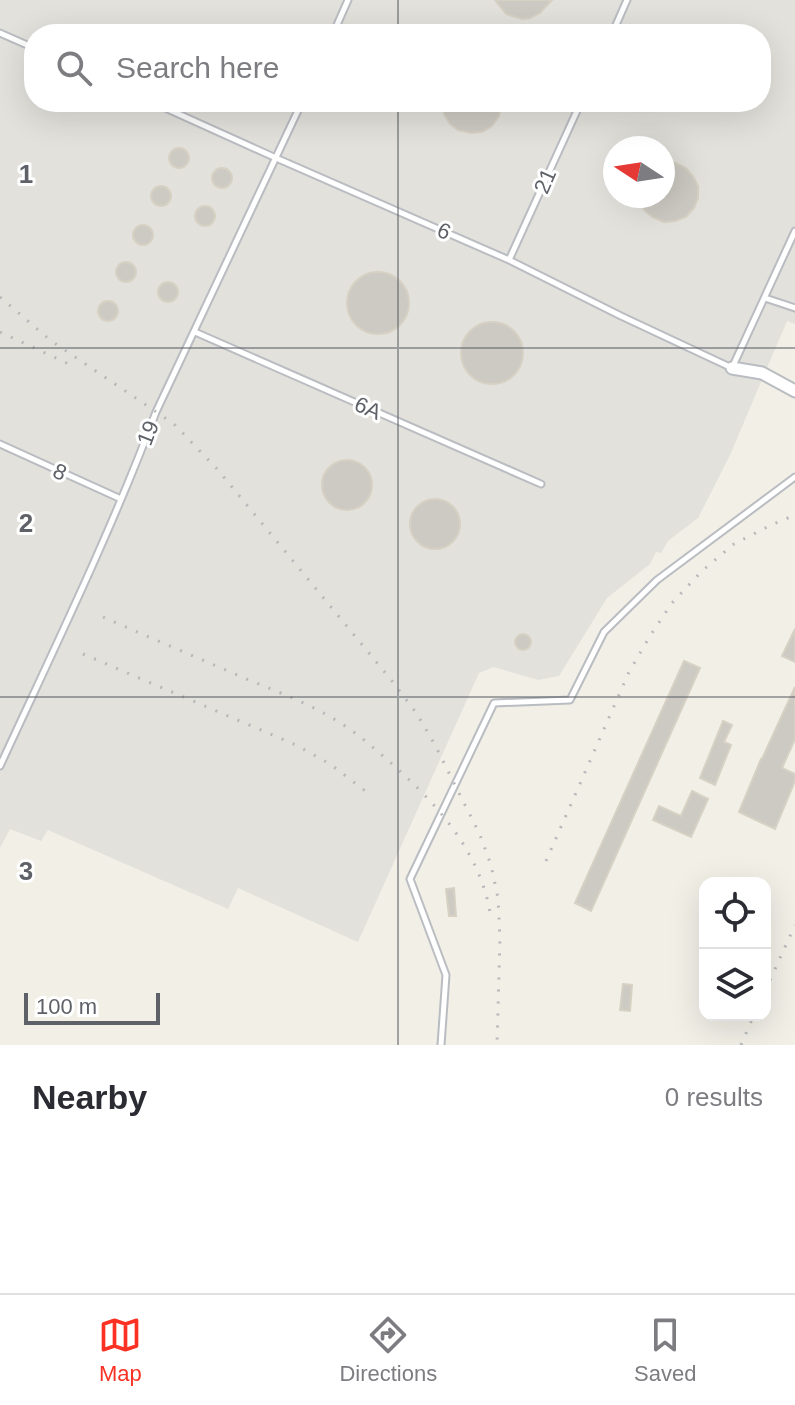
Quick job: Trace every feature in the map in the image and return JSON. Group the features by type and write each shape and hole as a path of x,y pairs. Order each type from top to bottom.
{"street":[{"path":"732,368 762,373 795,391"}],"lane":[{"path":"337,24 348,0"},
{"path":"616,24 627,0"},
{"path":"0,33 24,44"},
{"name":"6","path":"174,112 509,260 732,368"},
{"name":"19","path":"0,766 121,499 156,412 297,112"},
{"name":"21","path":"509,260 576,112"},
{"path":"732,368 795,231"},
{"path":"765,298 795,308"},
{"name":"6A","path":"195,332 541,484"},
{"name":"8","path":"0,444 121,499"},
{"path":"441,1045 446,975 410,879 494,703 570,700 604,632 657,580 795,477"}],"shaded area":[{"path":"0,0 795,0 795,324 787,321 730,455 698,518 668,541 661,553 656,552 650,564 607,598 559,676 538,680 494,667 479,673 358,942 238,888 228,909 48,830 41,841 10,829 0,848"}],"building":[{"path":"495,0 552,0 540,13 522,19 506,14"},
{"path":"500,112 492,126 482,132 471,133 458,130 444,114"},
{"path":"179,148 186,151 189,158 186,165 179,168 172,165 169,158 172,151"},
{"path":"675,163 693,176 698,186 698,198 686,217 664,222 644,210 675,208"},
{"path":"222,168 229,171 232,178 229,185 222,188 215,185 212,178 215,171"},
{"path":"161,186 168,189 171,196 168,203 161,206 154,203 151,196 154,189"},
{"path":"205,206 212,209 215,216 212,223 205,226 198,223 195,216 198,209"},
{"path":"143,225 150,228 153,235 150,242 143,245 136,242 133,235 136,228"},
{"path":"126,262 133,265 136,272 133,279 126,282 119,279 116,272 119,265"},
{"path":"372,272 384,272 400,281 407,291 407,315 400,325 384,334 372,334 352,320 347,309 347,297 361,277"},
{"path":"168,282 175,285 178,292 175,299 168,302 161,299 158,292 161,285"},
{"path":"108,301 115,304 118,311 115,318 108,321 101,318 98,311 101,304"},
{"path":"486,322 498,322 514,331 521,341 521,365 514,375 498,384 486,384 466,370 461,359 461,347 475,327"},
{"path":"347,460 365,467 372,485 365,503 347,510 329,503 322,485 329,467"},
{"path":"435,499 453,506 460,524 453,542 435,549 417,542 410,524 417,506"},
{"path":"795,629 795,662 782,656"},
{"path":"523,634 529,636 529,648 523,650 517,648 515,642 517,636"},
{"path":"684,661 700,668 591,911 575,903"},
{"path":"795,687 795,739 782,768 795,774 795,781 775,829 739,812"},
{"path":"723,721 732,725 724,742 731,745 715,785 700,778"},
{"path":"692,791 708,799 691,837 653,820 659,806 681,816"},
{"path":"454,888 456,916 449,916 446,889"},
{"path":"623,984 632,985 630,1011 620,1010"}],"railway":[{"path":"0,297 50,340 174,424 218,470 417,714 480,835 491,865 498,898 500,939 497,1045"},
{"path":"0,332 73,366"},
{"path":"546,861 629,672 672,603 702,571 734,544 795,515"},
{"path":"103,617 300,701 337,720 359,736 408,778 453,829 476,868 490,912"},
{"path":"83,654 296,745 330,764 372,796"},
{"path":"771,978 795,925"},
{"path":"741,1045 751,1021"}]}
